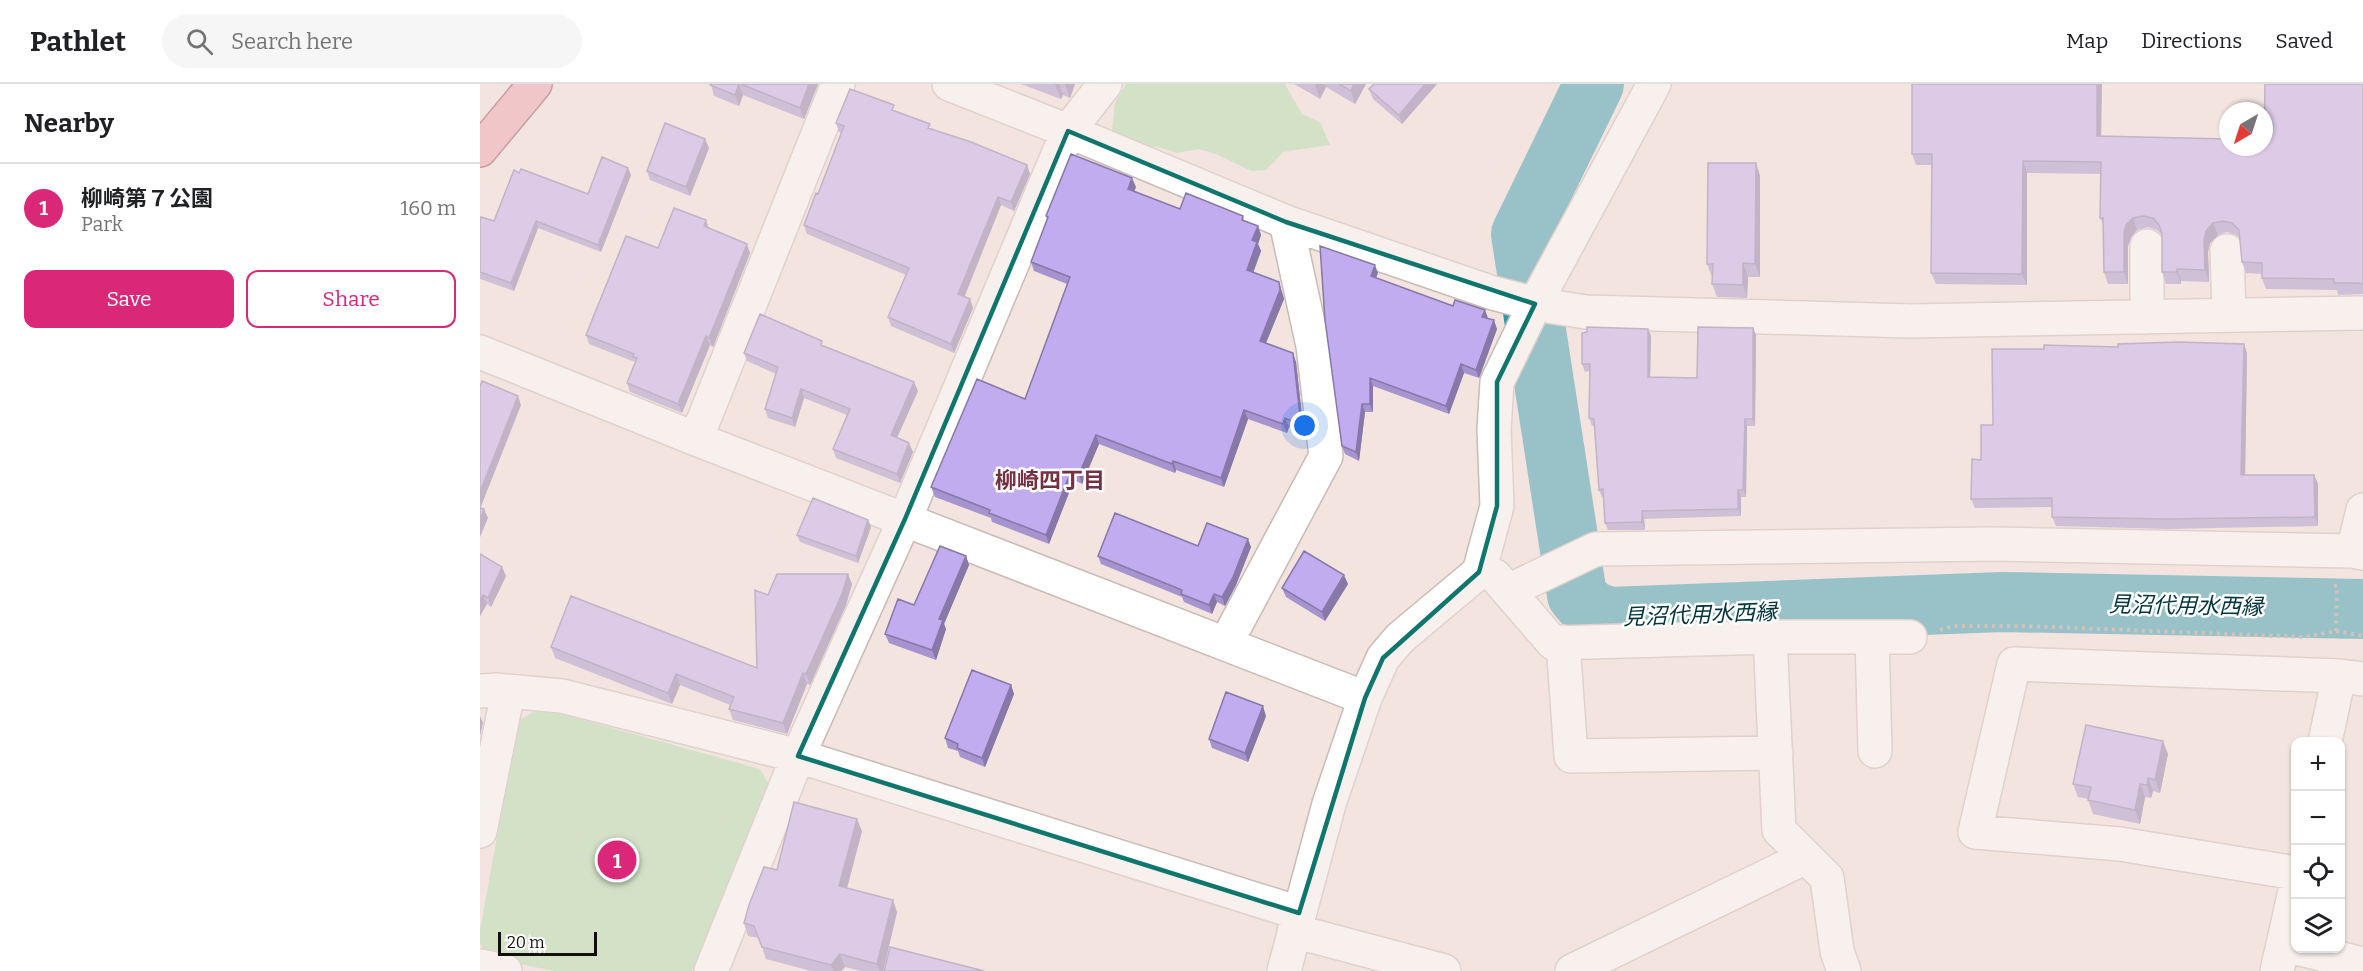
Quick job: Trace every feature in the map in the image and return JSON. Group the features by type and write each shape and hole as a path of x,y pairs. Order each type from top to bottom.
{"main road":[{"path":"482,144 535,84"}],"street":[{"path":"696,440 838,84"},
{"path":"949,84 1286,222 1492,293 1535,304 1586,312 1911,321 2363,314"},
{"path":"711,971 798,756 905,519 1068,131 1105,84"},
{"path":"1284,971 1329,804 1365,698 1383,658 1400,638 1479,572 1497,506 1494,429 1497,382 1535,304 1654,84"},
{"path":"1226,643 1326,456 1313,346 1286,222"},
{"path":"2147,246 2147,317"},
{"path":"2227,251 2229,315"},
{"path":"480,352 696,440 1365,698"},
{"path":"1520,584 1596,549 1992,544 2358,552 2363,510"},
{"path":"1482,561 1520,584 1553,643 1770,637 1910,637"},
{"path":"1770,637 1779,830 1827,878 1837,951 1844,971"},
{"path":"1872,637 1875,752"},
{"path":"1563,642 1571,756 1776,753"},
{"path":"2291,872 2120,844 1975,832 2014,664 2351,677 2327,737"},
{"path":"480,831 494,692 562,696 798,756 1444,971"},
{"path":"1572,971 1806,857"},
{"path":"2294,899 2288,953 2363,964"},
{"path":"1627,971 1636,939"},
{"path":"480,966 505,971"}],"path":[{"path":"1910,637 1955,626 2025,626 2305,637 2337,631 2363,636"}],"highlighted area":[{"path":"1068,131 1286,222 1535,304 1497,382 1497,506 1479,572 1383,658 1365,698 1299,913 798,756 905,519"}],"green space":[{"path":"1126,84 1285,84 1302,114 1320,122 1330,145 1283,152 1266,170 1251,171 1216,154 1199,149 1177,153 1158,147 1141,146 1112,130 1115,103"},
{"path":"540,708 760,769 772,790 692,971 554,971 489,958 480,944 480,930 518,721"}],"building":[{"path":"711,84 739,84 735,95"},
{"path":"741,84 809,84 800,108"},
{"path":"1339,84 1354,84 1351,91"},
{"path":"1374,84 1425,84 1399,115 1369,89"},
{"path":"1912,84 2097,84 2097,136 2219,139 2219,156 2273,156 2273,102 2265,102 2265,84 2363,84 2363,284 2334,283 2334,279 2262,278 2262,263 2242,262 2239,230 2232,223 2223,221 2213,223 2206,231 2205,270 2177,269 2177,272 2162,272 2162,234 2159,225 2153,218 2143,216 2133,218 2126,225 2124,272 2104,272 2103,218 2100,218 2101,162 2023,161 2022,274 1931,273 1932,154 1912,154"},
{"path":"850,89 894,105 892,110 930,124 928,128 971,142 1027,165 1011,202 998,197 958,294 970,299 951,344 888,317 909,268 804,225 844,126 836,123"},
{"path":"665,123 705,139 686,187 647,171"},
{"path":"1071,154 1132,178 1128,189 1180,209 1186,193 1243,216 1242,220 1258,226 1252,240 1257,242 1247,270 1279,282 1280,290 1260,341 1293,353 1301,425 1285,418 1283,424 1244,410 1221,478 1173,461 1172,464 1096,435 1079,474 1071,471 1046,535 931,487 977,379 1025,399 1070,277 1031,262 1048,217 1046,216"},
{"path":"602,157 628,168 598,245 536,221 511,283 480,272 481,217 494,221 514,170 519,173 521,169 588,194"},
{"path":"1708,163 1756,163 1755,264 1743,263 1743,285 1712,284 1713,264 1707,264"},
{"path":"674,208 706,220 704,226 747,244 709,338 706,336 678,404 627,383 637,358 633,357 634,354 586,335 626,236 658,248"},
{"path":"1320,246 1375,265 1371,276 1453,306 1455,300 1485,310 1482,317 1494,320 1476,370 1461,364 1446,406 1370,378 1370,404 1362,404 1356,452 1342,446 1325,320"},
{"path":"760,314 822,341 821,345 914,382 891,435 909,443 897,474 833,449 850,409 801,389 792,418 765,409 778,367 744,353"},
{"path":"1587,327 1648,329 1648,377 1697,378 1698,327 1753,328 1753,419 1745,419 1743,490 1738,490 1738,509 1642,511 1642,522 1605,523 1603,489 1599,490 1594,419 1589,418 1590,364 1582,364 1582,333 1587,332"},
{"path":"2178,342 2244,344 2241,475 2314,475 2315,517 2165,519 2052,517 2052,498 1971,499 1972,459 1981,460 1981,425 1993,425 1992,349 2044,349 2044,345 2118,347 2118,344"},
{"path":"482,381 518,396 480,492 480,386"},
{"path":"813,498 868,520 856,556 797,535"},
{"path":"480,508 484,509 480,520"},
{"path":"1115,513 1198,546 1207,523 1248,539 1233,577 1222,597 1214,594 1209,605 1181,594 1182,590 1098,556"},
{"path":"940,546 966,556 939,619 943,620 932,650 885,634 898,599 914,605"},
{"path":"1304,551 1344,575 1322,612 1282,588"},
{"path":"480,554 502,567 488,598 483,595 480,601"},
{"path":"777,574 848,574 842,594 806,674 803,673 783,723 729,709 734,697 676,674 668,693 551,647 571,596 757,668 755,590 768,595"},
{"path":"972,670 1011,685 982,758 957,748 958,744 945,738"},
{"path":"1226,692 1263,706 1245,753 1209,739"},
{"path":"2086,725 2163,741 2155,780 2148,778 2147,785 2140,784 2135,810 2088,800 2091,787 2073,784"},
{"path":"794,802 857,819 839,886 893,900 877,964 840,954 831,965 762,947 754,926 744,923 764,867 777,870"},
{"path":"890,947 984,971 884,971"}],"waterway":[{"name":"見沼代用水西縁","path":"1594,84 1521,234 1577,595 1590,610 1609,617 2002,602 2363,609"}],"place":[{"name":"柳崎第７公園","path":"617,860"}],"district":[{"name":"柳崎四丁目","path":"1050,480"}]}
